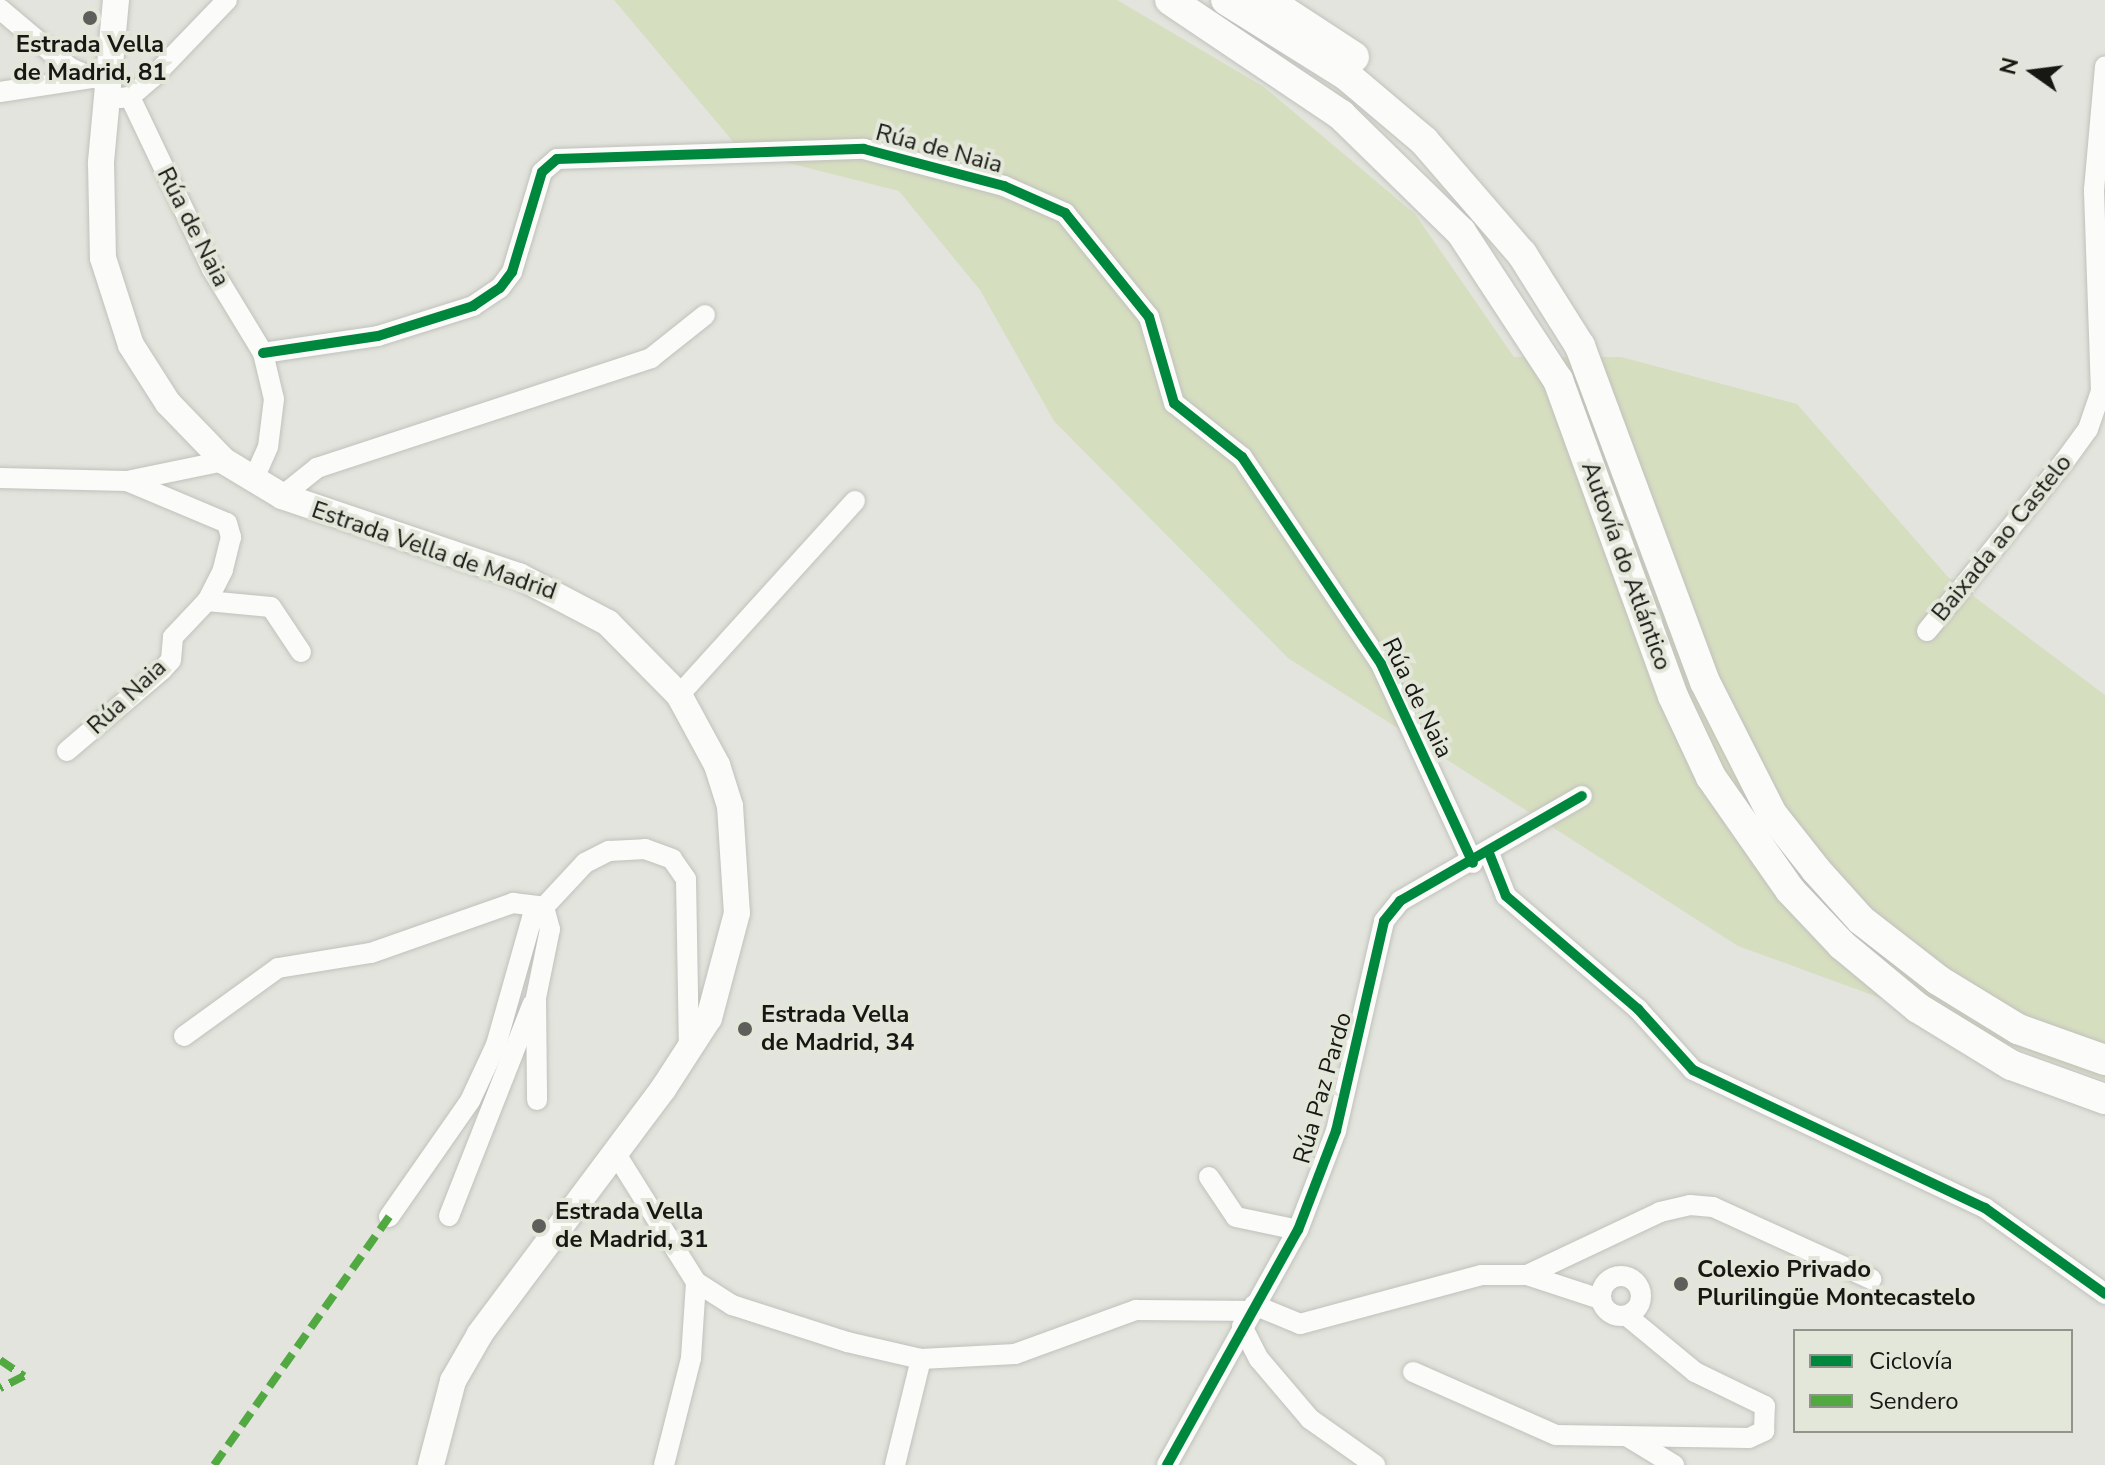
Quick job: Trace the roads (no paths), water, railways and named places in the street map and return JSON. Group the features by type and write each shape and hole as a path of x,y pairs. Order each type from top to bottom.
{"highway":[{"name":"Autovía do Atlántico","path":"1170,0 1341,115 1461,232 1558,380 1673,696 1711,777 1790,890 1842,945 1918,1008 2011,1065 2105,1099"},
{"name":"Autovía do Atlántico","path":"1226,0 1346,75 1424,141 1522,254 1580,346 1705,682 1772,814 1861,920 1938,980 2018,1029 2105,1060"},
{"path":"1267,0 1416,107 1451,143 1522,254"}],"main road":[{"name":"Estrada Vella de Madrid","path":"116,0 99,210 114,303 154,384 224,461 282,496 571,599 641,650 679,695 717,765 738,851 734,940 709,1018 689,1054 465,1357 443,1412 431,1465"}],"street":[{"path":"0,92 110,88 227,0"},
{"path":"0,9 70,68 110,88"},
{"name":"Baixada ao Castelo","path":"1927,631 2064,462 2088,429 2101,392 2094,190 2105,66"},
{"name":"Rúa de Naia","path":"110,88 263,353 274,399 268,447 253,480"},
{"name":"Rúa de Naia","path":"263,353 378,336 473,306 500,288 512,272 542,172 557,159 864,149 1004,186 1065,213 1149,317 1174,403 1242,457 1381,664 1481,858 1506,896 1638,1009 1693,1070 1985,1208 2102,1285"},
{"path":"282,496 317,468 651,358 705,315"},
{"path":"127,481 224,461"},
{"name":"Rúa Naia","path":"0,478 127,481 227,523 231,537 223,570 207,601 173,637 171,660 67,751"},
{"path":"679,695 855,501"},
{"path":"207,601 271,607 301,652"},
{"name":"Rúa Paz Pardo","path":"1167,1465 1298,1230 1336,1131 1384,921 1400,901 1481,858 1582,796"},
{"path":"389,1217 470,1101 496,1045 532,918 585,863 609,851 645,849 672,859 686,879 689,1054"},
{"path":"184,1036 278,968 371,953 513,903 544,907"},
{"path":"449,1216 536,998 550,929 544,907"},
{"path":"536,998 537,1100"},
{"path":"616,1154 696,1282 732,1305 921,1359 1015,1354 1136,1310 1249,1314 1300,1324 1482,1275 1527,1275 1600,1299 1615,1316 1627,1316 1673,1357 1749,1394 1769,1415 1764,1431 1749,1438 1556,1435 1413,1372"},
{"path":"1209,1177 1236,1217 1298,1230"},
{"path":"1527,1275 1660,1212 1690,1205 1713,1207 1871,1279"},
{"path":"1600,1299 1610,1279 1632,1278 1642,1299 1627,1316"},
{"path":"664,1465 691,1358 696,1282"},
{"path":"1249,1314 1259,1359 1310,1419 1375,1465"},
{"path":"895,1465 921,1359"},
{"path":"1628,1437 1674,1465"}],"place":[{"name":"Estrada Vella de Madrid, 81","path":"90,18"},
{"name":"Estrada Vella de Madrid, 34","path":"745,1029"},
{"name":"Estrada Vella de Madrid, 31","path":"539,1226"},
{"name":"Colexio Privado Plurilingüe Montecastelo","path":"1681,1284"}]}
